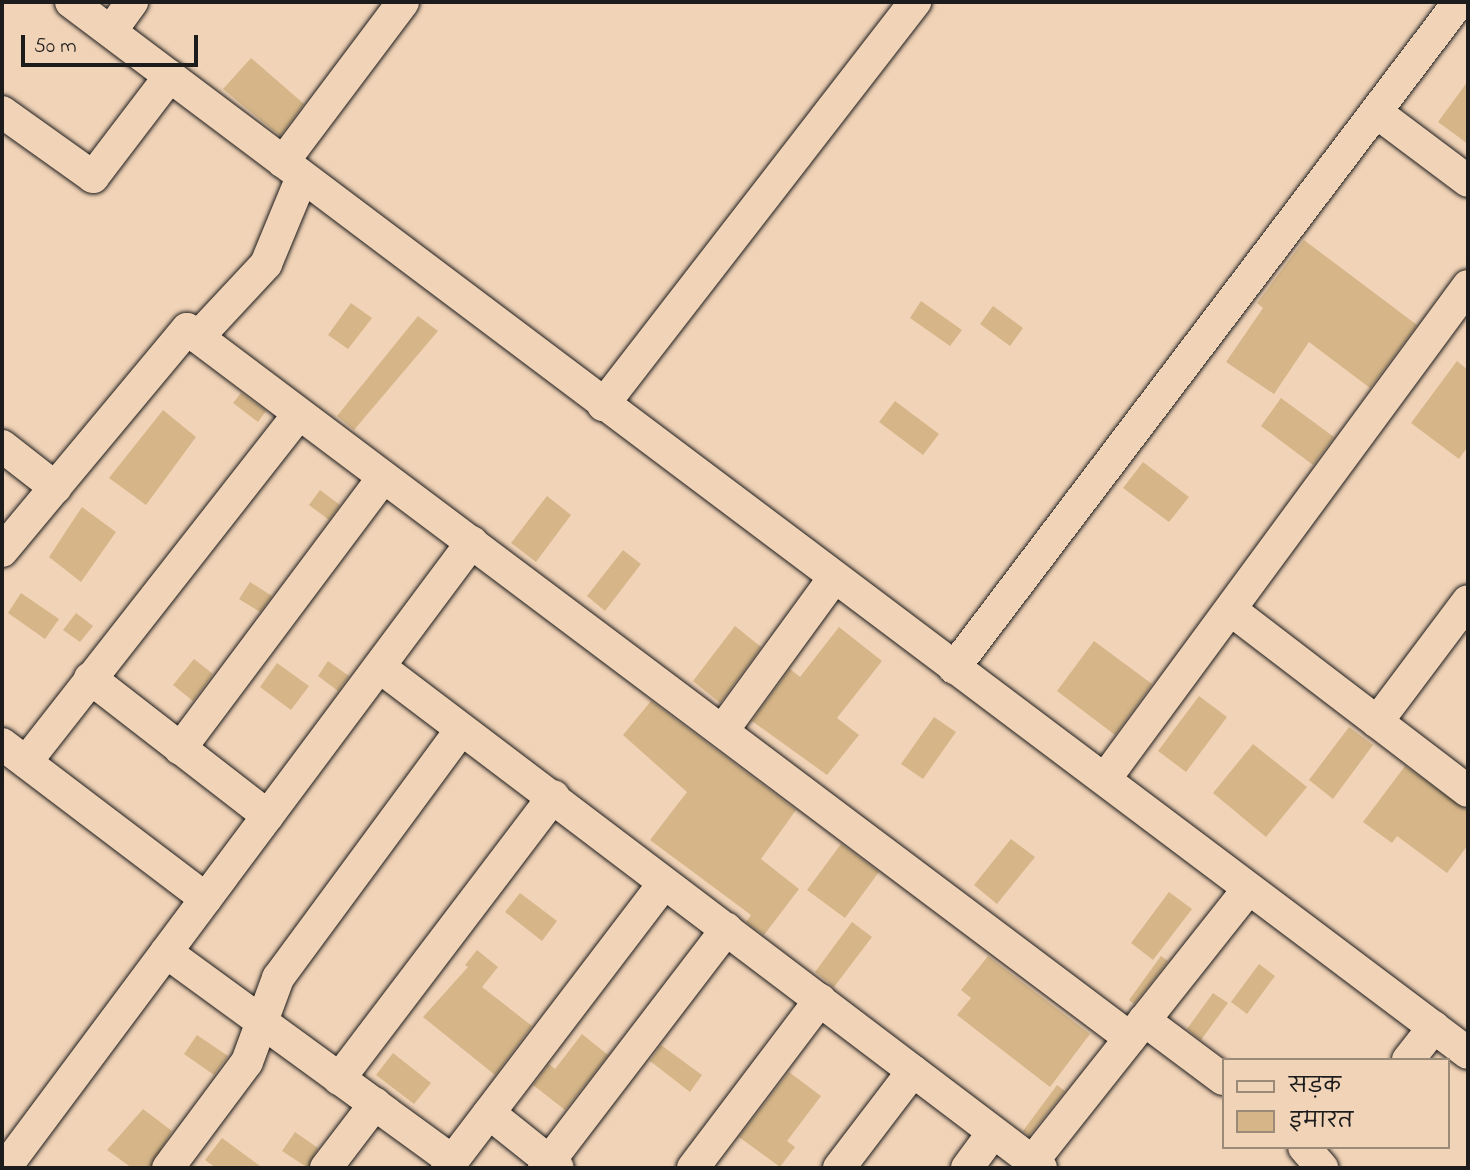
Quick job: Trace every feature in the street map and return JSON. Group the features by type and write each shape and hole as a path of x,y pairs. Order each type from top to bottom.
{"street":[{"path":"71,2 833,579 1105,779 1468,1053"},
{"path":"111,31 132,2"},
{"path":"198,337 266,264 293,169 403,2"},
{"path":"603,405 915,2"},
{"path":"954,668 1459,2"},
{"path":"2,112 93,177 104,167 170,76"},
{"path":"1376,112 1468,181"},
{"path":"1105,779 1468,286"},
{"path":"2,551 187,329 723,730 1137,1029 1222,1078"},
{"path":"206,899 10,754 90,678 299,414"},
{"path":"2,446 55,488"},
{"path":"180,749 383,478"},
{"path":"5,1168 381,668 472,542"},
{"path":"723,730 833,579"},
{"path":"1377,722 1468,601"},
{"path":"1231,610 1468,791"},
{"path":"381,668 461,730 554,796 992,1134 1037,1165 1137,1029 1248,889"},
{"path":"90,678 268,816"},
{"path":"168,1168 247,1062 278,978 461,730"},
{"path":"340,1079 554,796"},
{"path":"166,952 374,1104 450,1165 664,883"},
{"path":"489,1113 550,1166 727,929"},
{"path":"693,1168 820,1000"},
{"path":"1410,1058 1434,1027"},
{"path":"839,1168 913,1071"},
{"path":"326,1168 374,1104"},
{"path":"967,1168 992,1134"},
{"path":"1306,1149 1322,1168 1336,1149"}],"building":[{"path":"251,58 304,104 280,136 223,89"},
{"path":"1468,81 1468,144 1438,122"},
{"path":"1304,240 1417,325 1370,388 1309,342 1274,394 1226,362 1263,308 1257,303"},
{"path":"921,301 962,330 950,346 910,318"},
{"path":"351,303 372,318 348,349 328,335"},
{"path":"993,306 1023,328 1010,346 980,324"},
{"path":"418,316 438,331 354,430 337,416"},
{"path":"1457,361 1468,370 1468,446 1459,459 1411,423"},
{"path":"241,393 266,411 258,422 233,403"},
{"path":"1281,398 1334,437 1313,465 1261,426"},
{"path":"895,401 939,434 923,455 879,422"},
{"path":"163,410 196,437 146,505 109,478"},
{"path":"1143,462 1189,497 1169,522 1123,488"},
{"path":"320,490 340,505 329,520 309,505"},
{"path":"547,496 571,515 536,562 511,543"},
{"path":"82,507 116,532 81,582 49,557"},
{"path":"623,550 641,564 605,611 587,596"},
{"path":"250,582 272,596 260,612 239,599"},
{"path":"21,593 59,619 45,639 8,613"},
{"path":"76,613 93,626 80,642 63,630"},
{"path":"735,626 761,647 720,703 693,681"},
{"path":"839,627 882,661 837,718 859,735 827,775 752,721 790,669 800,677"},
{"path":"1094,641 1152,684 1115,735 1057,691"},
{"path":"194,659 213,674 193,701 173,685"},
{"path":"328,661 349,676 338,691 318,676"},
{"path":"277,663 309,686 291,710 260,687"},
{"path":"1199,696 1227,717 1186,772 1158,751"},
{"path":"651,701 796,810 761,859 799,889 764,935 746,922 751,915 650,840 687,792 623,735"},
{"path":"934,717 956,732 923,779 901,764"},
{"path":"1349,727 1373,745 1333,799 1309,780"},
{"path":"1253,744 1307,787 1266,837 1213,793"},
{"path":"1405,766 1468,811 1468,845 1447,873 1397,836 1392,843 1363,822"},
{"path":"1011,839 1035,857 997,904 974,885"},
{"path":"841,844 879,872 845,918 807,890"},
{"path":"1169,892 1192,909 1153,960 1131,943"},
{"path":"520,893 557,921 542,941 505,912"},
{"path":"852,922 872,937 834,987 815,972"},
{"path":"477,950 498,967 482,987 532,1026 495,1075 423,1017 468,967 465,965"},
{"path":"988,956 1090,1034 1050,1087 957,1015 971,998 961,990"},
{"path":"1161,956 1168,961 1134,1004 1129,1000"},
{"path":"1259,964 1275,976 1247,1014 1231,1002"},
{"path":"1213,993 1228,1003 1201,1040 1187,1029"},
{"path":"582,1034 608,1055 565,1110 533,1085 549,1064 555,1069"},
{"path":"197,1035 228,1056 214,1075 184,1054"},
{"path":"661,1045 702,1075 690,1092 650,1061"},
{"path":"393,1053 431,1083 414,1104 376,1075"},
{"path":"789,1072 821,1096 787,1141 795,1147 780,1167 739,1137"},
{"path":"1057,1085 1065,1091 1029,1136 1023,1131"},
{"path":"143,1109 172,1131 150,1168 132,1168 107,1150"},
{"path":"295,1132 318,1148 308,1168 282,1151"},
{"path":"222,1138 263,1168 216,1168 205,1160"}]}
